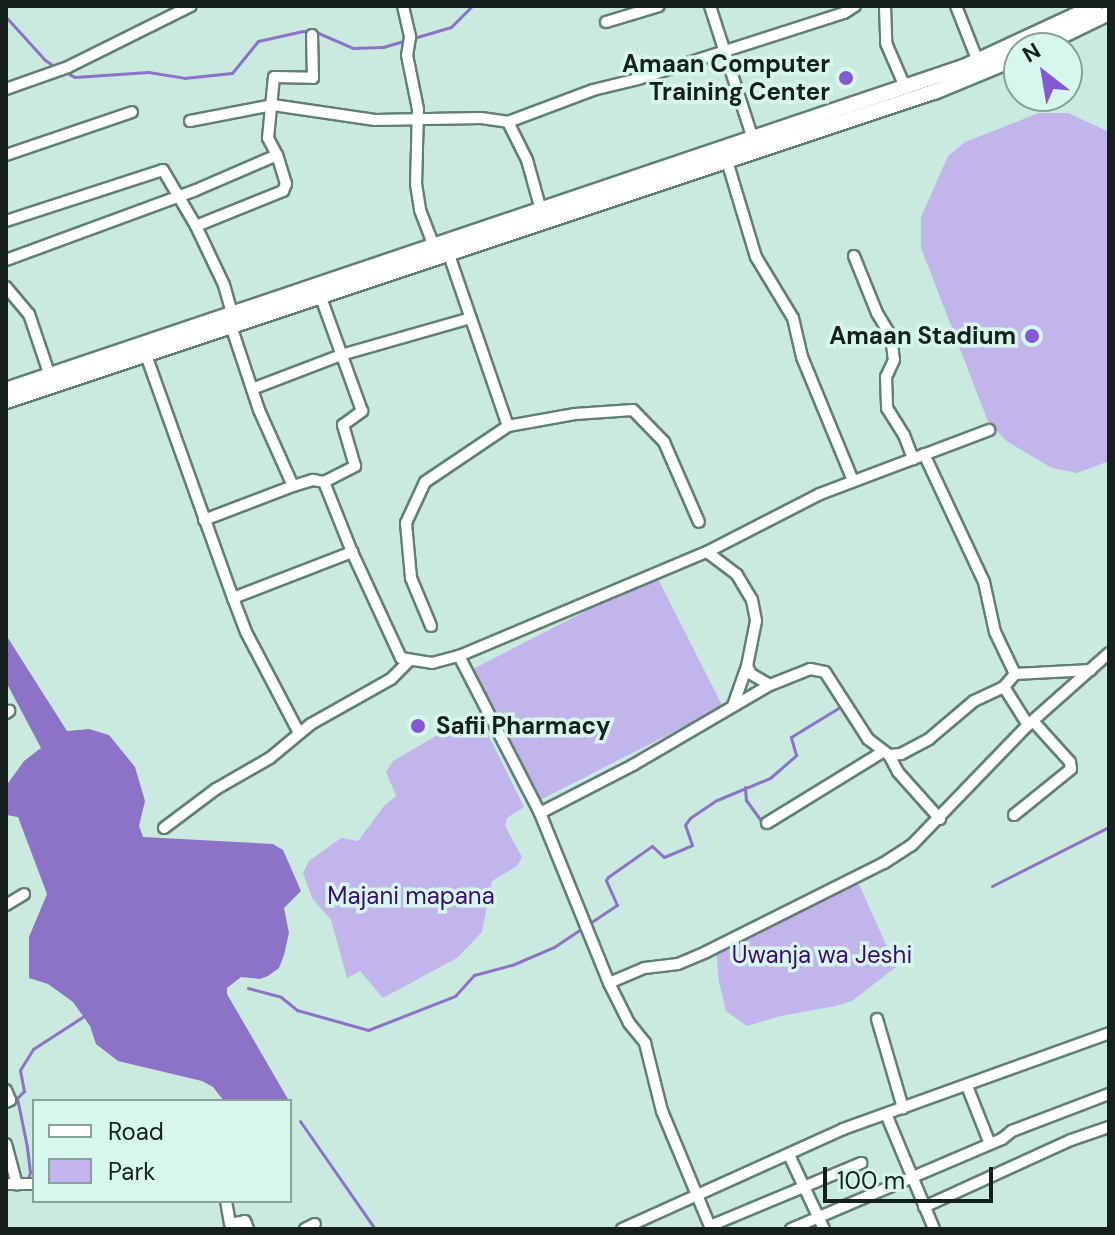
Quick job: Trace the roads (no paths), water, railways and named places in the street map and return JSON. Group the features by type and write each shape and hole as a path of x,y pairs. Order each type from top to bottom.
{"main road":[{"path":"6,401 146,355 441,249 727,161 980,67 1095,6"},
{"path":"1070,32 1109,13"},
{"path":"6,390 321,298 541,210 905,87 1003,61"}],"street":[{"path":"6,89 63,68 191,6"},
{"path":"403,6 410,41 407,55 418,119 416,184 420,210 471,318 508,426"},
{"path":"606,22 659,6"},
{"path":"710,6 753,139"},
{"path":"190,121 273,105 335,116 481,118 508,122 593,90 726,51 844,13 855,6"},
{"path":"885,6 886,43 905,87"},
{"path":"956,6 980,67"},
{"path":"196,226 283,191 286,184 268,138 275,76 313,78 312,35"},
{"path":"6,155 132,112"},
{"path":"508,122 527,160 541,210"},
{"path":"6,260 277,155"},
{"path":"727,161 761,270 793,318 802,357 853,481"},
{"path":"6,221 161,170 196,226 224,285 252,389 293,486"},
{"path":"854,256 877,313 891,336 894,360 886,377 887,408 904,435 913,459"},
{"path":"6,287 29,314 50,376"},
{"path":"204,520 293,486 313,480 324,482 354,468 356,463 343,425 362,411 321,298"},
{"path":"252,389 341,355 471,318"},
{"path":"146,355 246,632 299,733"},
{"path":"431,626 411,578 406,523 425,482 508,426 575,414 633,410 664,442 699,522"},
{"path":"324,482 352,552 401,658 408,662 432,663 459,656 707,552 820,494 989,430"},
{"path":"924,454 984,582 995,632 1015,674"},
{"path":"233,598 352,552"},
{"path":"707,552 737,575 756,610 747,666 733,707"},
{"path":"609,983 645,968 678,964 903,851 940,819 1030,723 1109,653"},
{"path":"459,656 540,813 609,983 629,1023 645,1043 662,1111 710,1228 861,1163"},
{"path":"164,828 216,789 270,758 299,733 336,708 391,679 408,662"},
{"path":"747,666 751,674 770,685"},
{"path":"540,813 770,685 810,669 821,669 868,739 885,754 940,819"},
{"path":"767,823 885,754 901,754 929,739 974,701 1004,687 1015,674 1091,670"},
{"path":"1004,687 1030,723 1070,762 1071,769 1014,815"},
{"path":"6,905 24,894"},
{"path":"877,1019 903,1108"},
{"path":"622,1229 886,1114 1109,1033"},
{"path":"967,1086 990,1144"},
{"path":"6,1090 10,1100 6,1102"},
{"path":"791,1229 990,1144 1012,1131 1109,1094"},
{"path":"886,1114 934,1229"},
{"path":"924,1207 1071,1140 1109,1127"},
{"path":"6,1144 12,1185 32,1184"},
{"path":"789,1155 824,1229"},
{"path":"226,1203 230,1224 245,1221 248,1229"}],"waterway":[{"path":"63,71 75,77 148,72 184,78 232,73 258,41 303,31 316,32 353,48 383,47 451,27 472,6"},
{"path":"6,17 45,60 57,68"},
{"path":"248,988 281,997 297,1010 368,1030 455,996 474,975 512,965 554,947 617,905 606,880 608,877 652,846 664,857 692,845 685,825 690,818 717,800 770,778 796,755 791,737 840,707"},
{"path":"745,787 746,800 764,825"},
{"path":"992,886 1109,827"},
{"path":"27,1182 30,1172 17,1098 24,1091 20,1070 33,1049 87,1014"},
{"path":"300,1121 375,1229"}],"place":[{"name":"Amaan Computer Training Center","path":"846,78"},
{"name":"Amaan Stadium","path":"1032,336"},
{"name":"Safii Pharmacy","path":"418,726"}],"park label":[{"name":"Majani mapana","path":"411,896"},
{"name":"Uwanja wa Jeshi","path":"822,955"}]}
